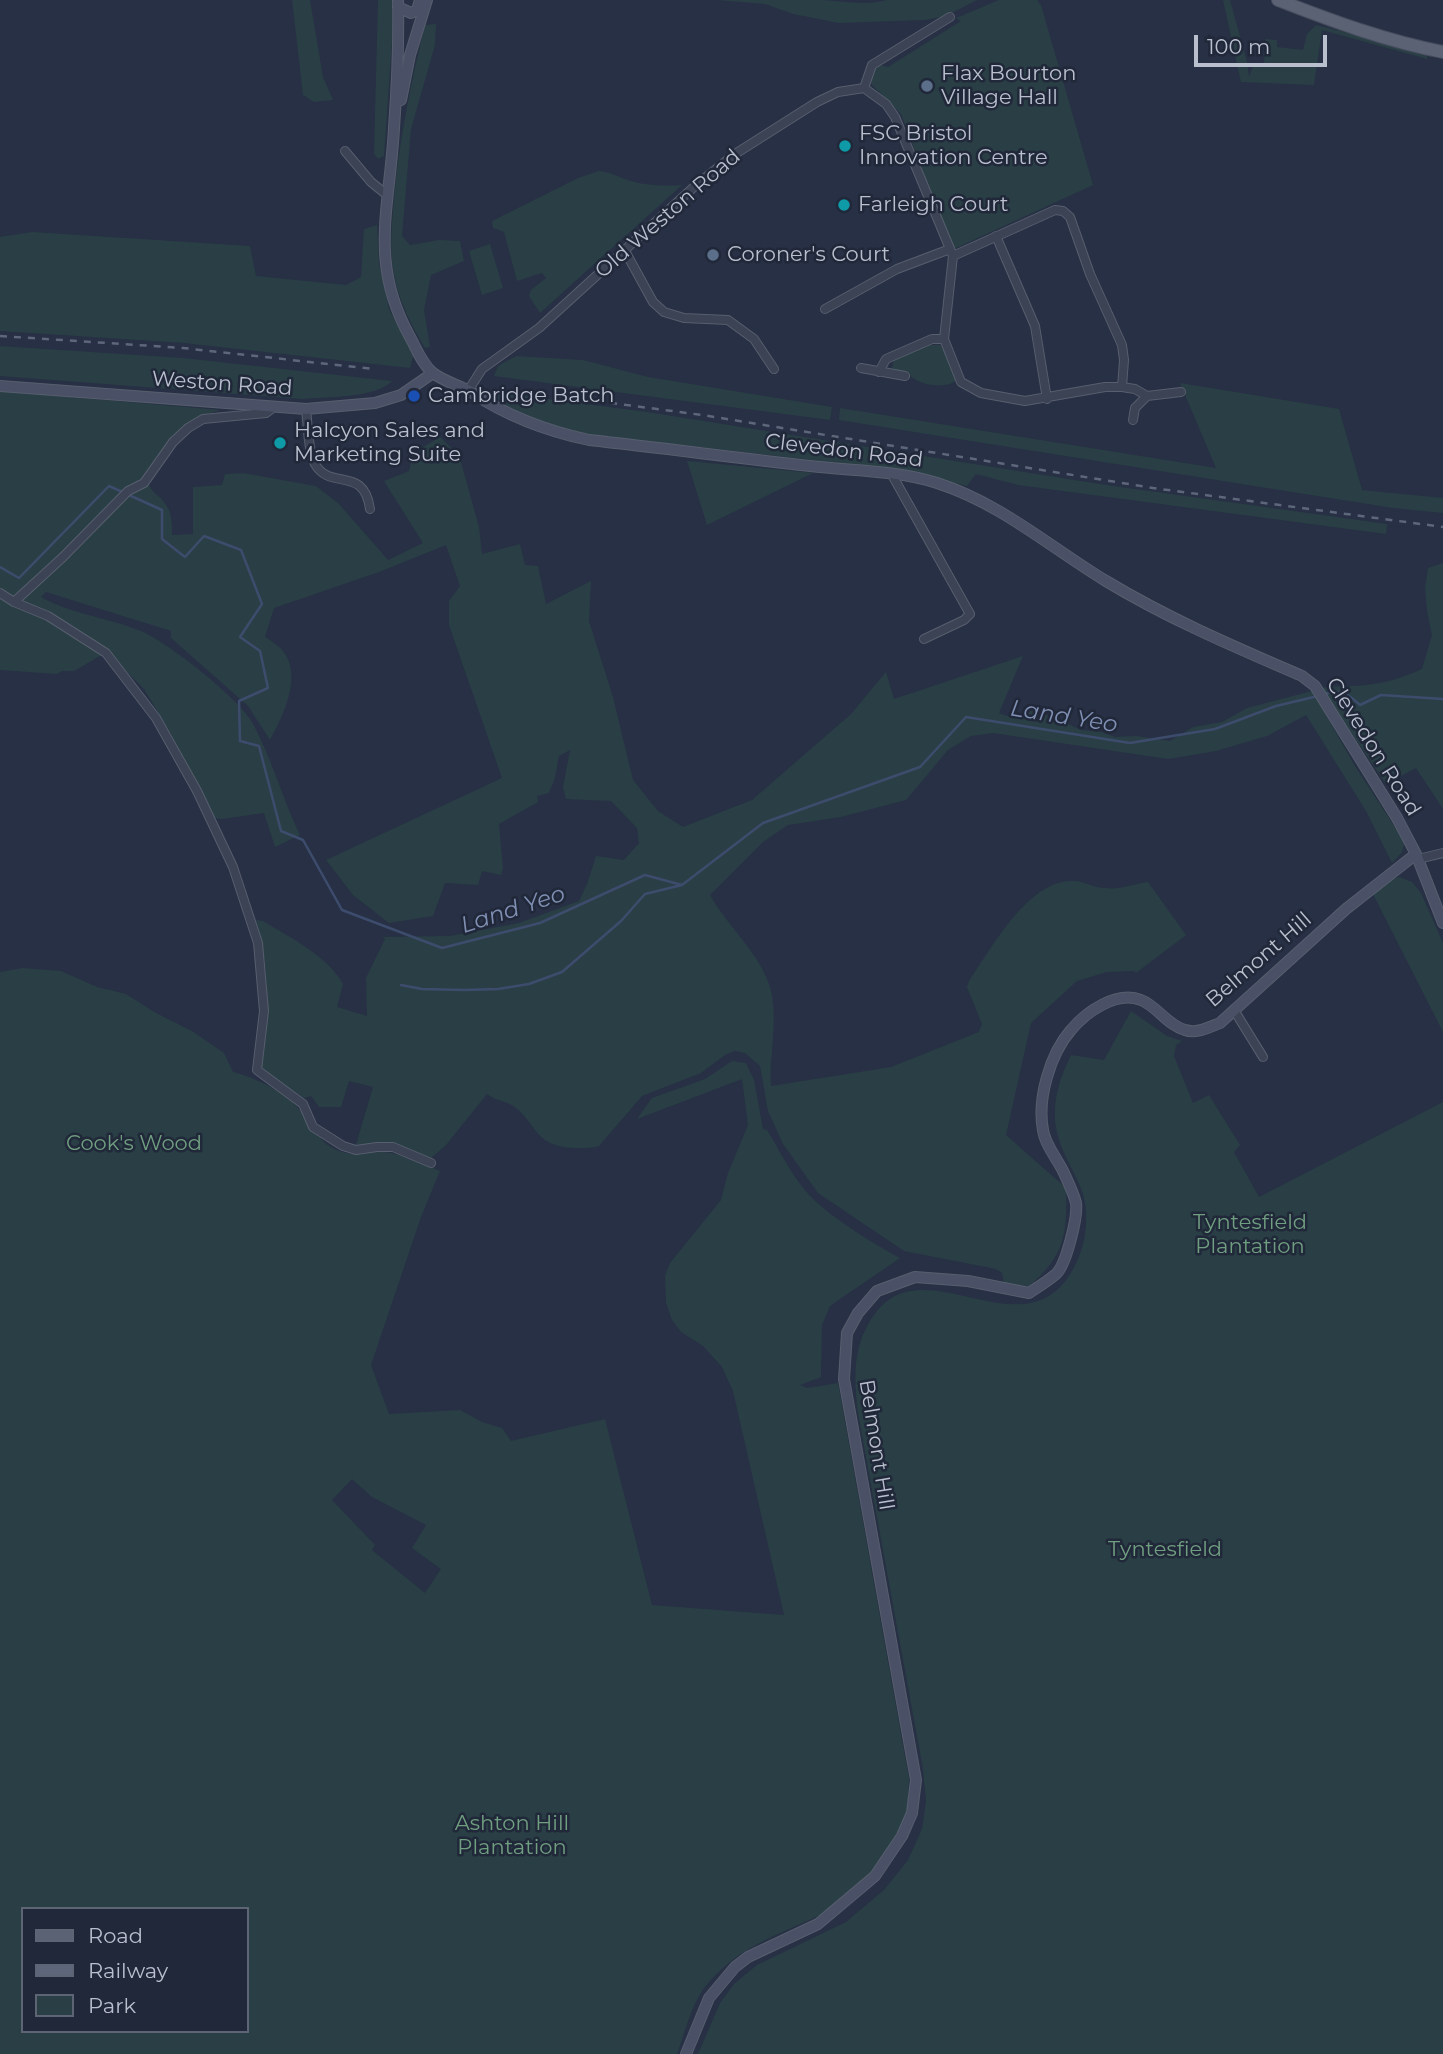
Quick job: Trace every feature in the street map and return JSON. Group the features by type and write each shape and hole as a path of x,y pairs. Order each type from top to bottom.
{"main road":[{"name":"Clevedon Road","path":"398,4 411,13 417,10 420,0"},
{"name":"Clevedon Road","path":"394,130 410,55 427,0"},
{"path":"1278,0 1344,26 1411,46 1443,52"},
{"name":"Clevedon Road","path":"398,4 394,130 384,256 392,298 411,339 433,373 500,411 536,426 589,440 891,473 935,482 1010,517 1105,580 1184,624 1302,676 1322,695 1397,818 1417,856 1443,923"},
{"name":"Weston Road","path":"0,386 306,409 375,403 401,395 433,373"},
{"name":"Belmont Hill","path":"686,2054 709,1998 725,1978 748,1957 818,1924 875,1876 902,1836 912,1813 916,1780 844,1379 848,1334 858,1313 877,1291 915,1277 968,1281 1029,1293 1058,1272 1070,1242 1076,1205 1064,1172 1043,1133 1041,1111 1044,1086 1054,1059 1070,1031 1093,1011 1108,1002 1125,997 1142,1000 1167,1021 1186,1031 1203,1030 1220,1023 1346,909 1417,856"}],"street":[{"path":"950,18 872,65 864,88 879,97 895,117 951,252 944,339 961,382 981,394 1025,401 1105,387 1135,389 1147,396"},
{"name":"Old Weston Road","path":"468,391 482,369 539,328 735,154 817,102 838,92 864,88"},
{"path":"345,151 371,182 387,195"},
{"path":"825,309 897,269 969,248 1055,210 1063,211 1070,217 1090,274 1122,345 1122,387"},
{"path":"996,236 1035,326 1047,399"},
{"path":"625,251 653,302 664,312 684,318 728,320 754,339 774,369"},
{"path":"879,372 886,359 932,339 944,339"},
{"path":"861,368 905,376"},
{"path":"1133,420 1135,408 1147,396 1181,391"},
{"path":"14,602 63,557 125,493 144,484 173,442 203,419 266,413 274,407"},
{"path":"306,409 316,465 325,473 356,482 365,489 370,509"},
{"path":"891,473 970,614 964,620 925,639"},
{"path":"0,593 48,616 106,653 156,718 197,791 233,867 258,943 264,1011 257,1070 303,1104 313,1127 343,1146 356,1150 393,1147 431,1163"},
{"path":"1417,856 1443,853"},
{"path":"1234,1010 1262,1057"}],"green space":[{"path":"292,0 310,0 323,77 333,100 314,102 303,95"},
{"path":"378,0 392,0 393,25 384,156 378,159 374,154"},
{"path":"717,0 822,0 863,3 887,0 977,0 946,16 925,20 839,23 793,14 765,4"},
{"path":"999,0 1037,0 1041,5 1093,185 956,248 951,245 901,114 872,85 870,76 879,65 888,67 961,21 956,18"},
{"path":"1223,0 1230,0 1249,76 1253,66 1264,65 1265,39 1277,40 1277,47 1303,50 1307,34 1316,25 1428,53 1427,59 1322,30 1314,85 1241,82"},
{"path":"436,24 435,45 411,129 402,236 410,245 439,240 460,241 464,261 431,275 424,310 430,347 425,348 410,322 399,294 392,265 391,237 399,155 410,90 425,25"},
{"path":"599,171 644,184 682,185 540,313 529,296 531,290 546,278 542,273 517,281 504,232 493,228 492,221 578,178"},
{"path":"377,225 379,264 389,309 413,356 410,368 184,343 0,331 0,237 32,232 250,246 256,276 346,285 361,277 364,229"},
{"path":"490,244 503,288 482,295 469,251"},
{"path":"930,345 940,345 945,350 957,380 953,383 927,384 892,368 894,360"},
{"path":"0,346 183,358 392,381 385,387 363,394 303,399 0,376"},
{"path":"516,356 583,360 648,377 832,407 830,420 494,376 498,366"},
{"path":"1180,383 1339,409 1362,490 1443,498 1443,513 1393,508 839,420 840,408 1216,468"},
{"path":"0,391 220,410 201,416 169,441 138,485 149,485 167,506 172,535 193,534 193,487 222,485 225,474 243,473 316,486 339,504 388,560 423,543 384,481 409,471 413,453 440,437 459,455 479,527 482,554 520,544 525,565 538,566 546,604 591,581 589,621 613,697 633,780 658,811 683,827 752,800 851,714 886,672 894,699 1023,656 999,713 1007,716 1032,711 1081,730 1115,737 1136,736 1170,741 1193,727 1222,722 1247,708 1312,691 1355,766 1398,832 1404,845 1402,852 1392,863 1366,811 1306,715 1267,736 1216,751 1168,759 993,733 971,736 948,750 906,800 841,817 788,825 763,842 710,895 759,962 770,987 774,1011 771,1086 891,1067 979,1032 982,1024 967,987 969,981 1000,935 1027,903 1057,883 1078,881 1097,887 1121,888 1148,882 1186,935 1136,973 1107,972 1077,981 1031,1023 1006,1135 1066,1188 1066,1218 1062,1242 1057,1253 1051,1264 1029,1286 1004,1284 1002,1273 996,1269 904,1251 818,1193 783,1144 768,1111 760,1066 745,1053 735,1051 725,1055 701,1073 642,1096 599,1146 571,1148 550,1143 541,1137 516,1108 487,1094 446,1145 430,1159 394,1145 355,1148 373,1087 349,1081 341,1107 319,1107 311,1096 304,1098 260,1068 267,994 264,957 256,920 263,921 318,956 343,984 337,1007 367,1016 366,978 385,939 383,937 450,936 519,923 579,901 596,856 624,860 639,843 637,828 611,801 566,799 563,787 570,750 559,756 549,793 537,796 538,802 499,824 503,867 501,875 482,871 478,885 445,883 433,916 389,923 353,895 326,860 502,778 449,625 449,601 460,586 446,545 379,572 274,608 265,637 281,649 289,661 291,684 285,708 270,740 248,706 171,638 171,631 46,592 41,597 53,603 153,637 218,685 244,711 265,750 300,835 275,847 264,813 214,818 170,732 144,689 107,652 74,671 57,674 0,670"},
{"path":"494,392 647,412 1106,485 1387,524 1386,534 1018,485 976,474 967,486 908,471 586,434 527,416 495,397"},
{"path":"687,461 813,473 707,525"},
{"path":"1443,563 1443,809 1416,768 1386,784 1321,688 1381,683 1422,669 1432,635 1425,588 1428,568"},
{"path":"1399,877 1412,882 1421,893 1443,943 1443,1032 1373,894 1390,880"},
{"name":"Ashton Hill Plantation","path":"23,968 61,971 97,987 126,994 192,1031 224,1053 233,1072 258,1081 285,1096 298,1108 319,1137 330,1146 354,1154 391,1153 440,1171 421,1217 371,1365 389,1414 460,1410 482,1422 502,1428 511,1441 605,1419 652,1605 784,1615 733,1391 722,1367 703,1346 681,1332 672,1320 666,1303 665,1276 670,1263 721,1200 728,1173 748,1125 742,1079 637,1119 652,1098 705,1079 732,1061 746,1063 754,1080 763,1129 767,1130 806,1192 843,1223 900,1258 830,1306 822,1325 821,1377 800,1385 807,1388 838,1383 909,1779 906,1816 884,1859 859,1886 833,1908 775,1935 735,1958 722,1969 710,1981 694,2006 677,2054 0,2054 0,972","holes":["352,1479 372,1497 426,1525 412,1548 441,1569 425,1593 372,1550 375,1545 332,1500"]},
{"name":"Tyntesfield Plantation","path":"1131,1011 1167,1036 1182,1041 1176,1045 1174,1056 1193,1103 1209,1095 1240,1145 1234,1152 1259,1197 1443,1102 1443,2054 698,2054 720,2003 734,1984 757,1965 846,1922 884,1890 908,1860 922,1829 926,1801 923,1769 858,1413 856,1362 862,1338 874,1315 893,1297 914,1291 938,1291 1012,1304 1036,1302 1057,1290 1066,1281 1083,1244 1086,1216 1082,1191 1063,1152 1058,1135 1055,1108 1058,1090 1071,1055 1104,1060"}],"waterway":[{"name":"Land Yeo","path":"0,567 19,578 109,486 162,510 162,539 185,557 204,536 241,550 262,604 240,637 260,651 268,688 239,701 240,741 259,746 281,831 303,840 342,910 442,948 540,923 645,875 682,885 763,823 920,767 966,717 1130,743 1215,729 1276,706 1318,696"},
{"name":"Land Yeo","path":"1324,694 1344,693 1360,705 1381,695 1443,699"},
{"path":"401,985 422,989 464,990 498,989 529,984 562,972 621,921 645,894 682,885"}],"railway":[{"path":"0,336 183,348 373,369"},
{"path":"513,390 702,415 1153,488 1443,527"}],"place":[{"name":"Flax Bourton Village Hall","path":"927,86"},
{"name":"FSC Bristol Innovation Centre","path":"845,146"},
{"name":"Farleigh Court","path":"844,205"},
{"name":"Coroner's Court","path":"713,255"},
{"name":"Cambridge Batch","path":"414,396"},
{"name":"Halcyon Sales and Marketing Suite","path":"280,443"}],"park label":[{"name":"Cook's Wood","path":"134,1144"},
{"name":"Tyntesfield","path":"1165,1550"}]}
